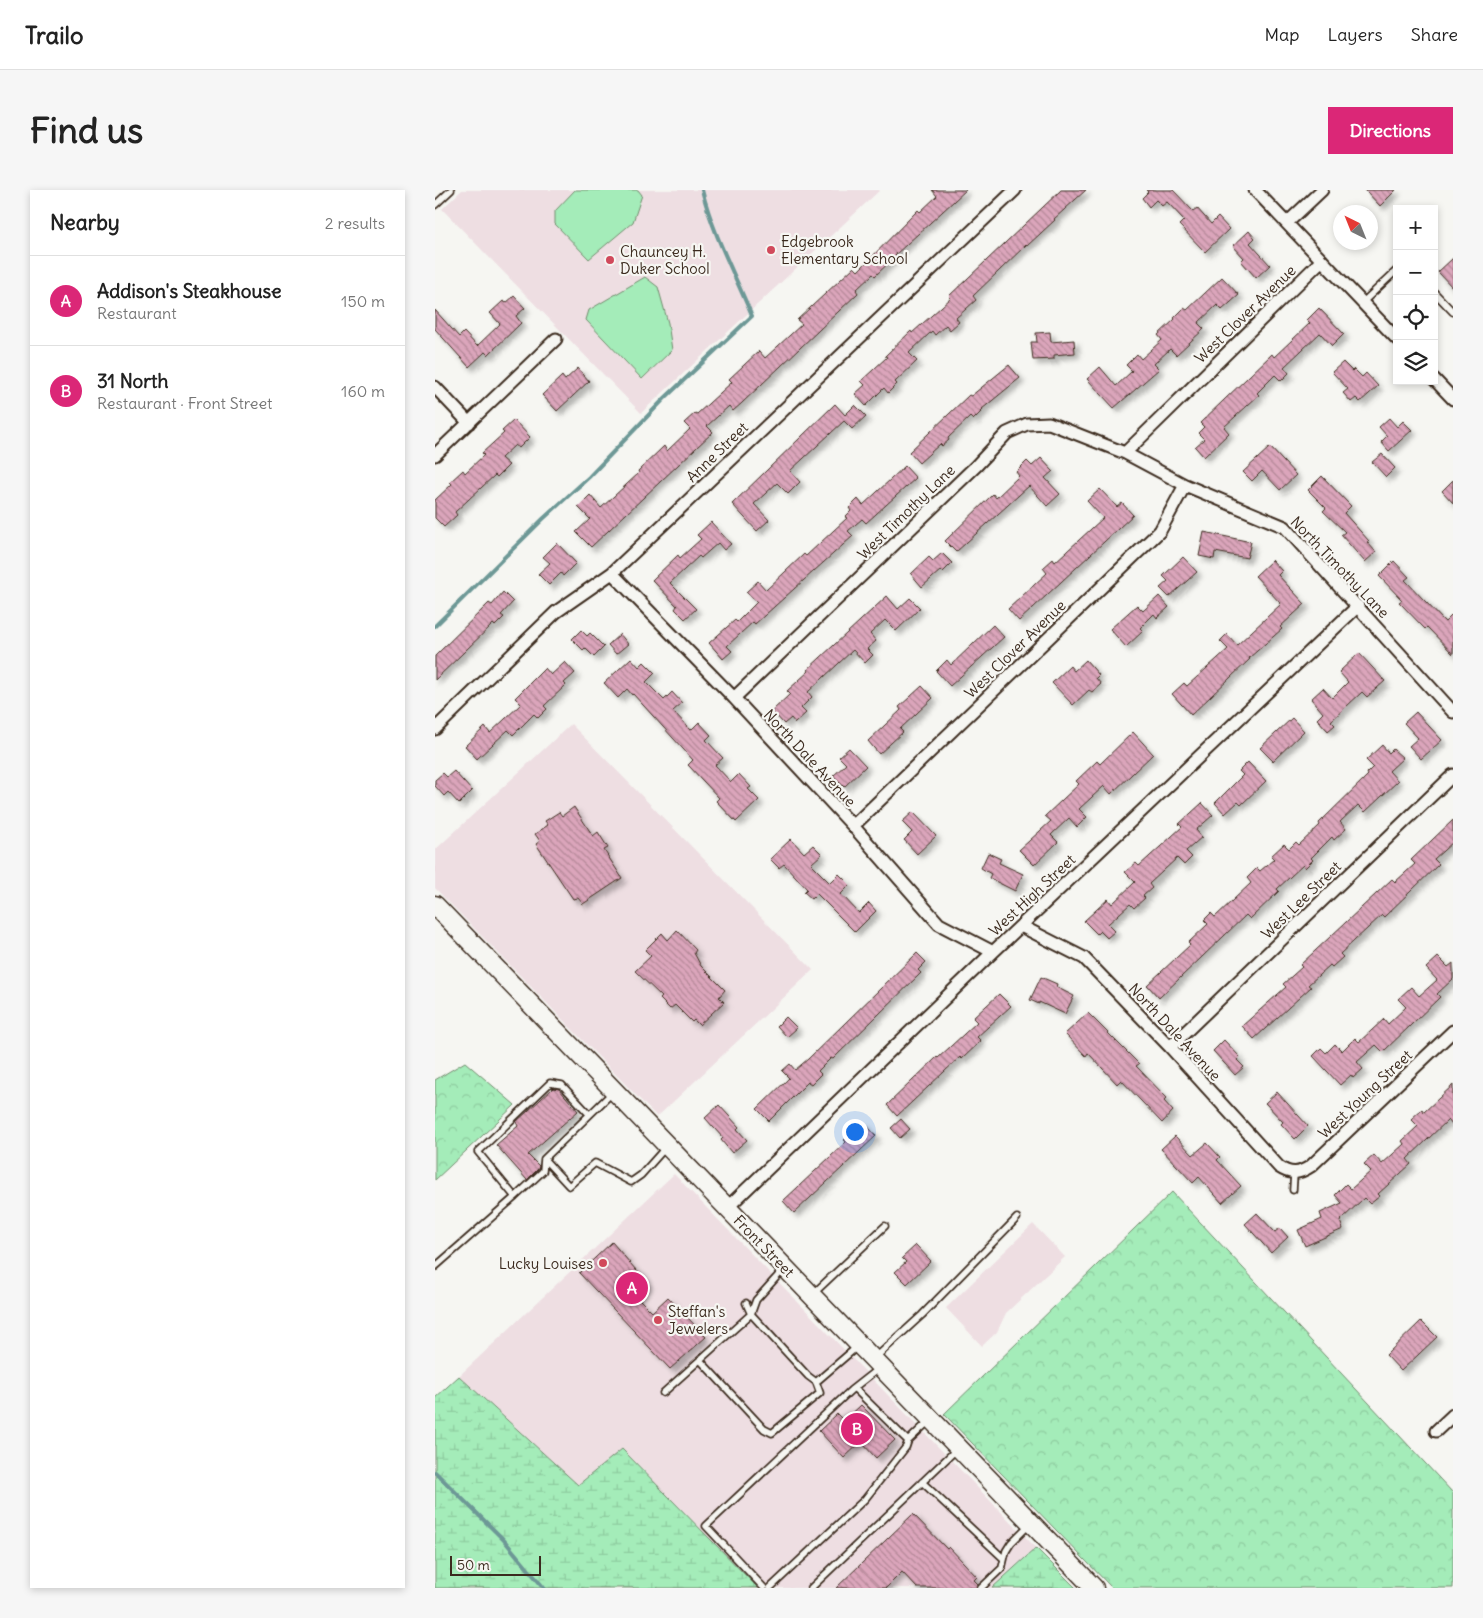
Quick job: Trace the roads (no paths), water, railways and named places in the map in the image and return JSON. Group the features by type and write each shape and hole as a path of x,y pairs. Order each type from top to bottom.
{"main road":[{"name":"Front Street","path":"435,905 1094,1588"}],"street":[{"name":"Anne Street","path":"435,729 556,612 612,573 1015,190"},
{"path":"1255,190 1393,335"},
{"path":"1287,223 1322,190"},
{"name":"West Clover Avenue","path":"1125,453 1322,260"},
{"path":"435,455 556,339"},
{"path":"1438,383 1453,399"},
{"path":"435,387 469,423"},
{"name":"West Timothy Lane","path":"734,698 976,466 1007,433 1027,424 1049,423 1125,453"},
{"name":"North Timothy Lane","path":"1125,453 1185,485 1285,527 1453,712"},
{"name":"West Clover Avenue","path":"853,826 1160,531 1185,485"},
{"name":"North Dale Avenue","path":"612,573 734,698 853,826 939,924 993,952"},
{"name":"West High Street","path":"727,1208 993,952 1358,606"},
{"name":"West Lee Street","path":"1169,1047 1453,775"},
{"name":"North Dale Avenue","path":"1021,926 1084,958 1279,1167 1294,1174"},
{"name":"West Young Street","path":"1294,1174 1302,1172 1311,1166 1453,1031"},
{"path":"1436,1431 1453,1415"}],"lane":[{"path":"435,205 451,190"},
{"path":"1362,303 1393,274"},
{"path":"1437,295 1453,312"},
{"path":"515,1196 478,1152 550,1084 563,1085 589,1114"},
{"path":"435,1267 543,1171 544,1158 614,1090"},
{"path":"544,1158 569,1186 595,1163 631,1182 641,1175 667,1146"},
{"path":"1293,1190 1294,1174"},
{"path":"764,1588 706,1526 854,1388 1017,1218"},
{"path":"812,1296 885,1226"},
{"path":"663,1393 751,1314 756,1300 785,1268"},
{"path":"700,1360 764,1429 772,1433 820,1394 816,1382 751,1314 746,1303"},
{"path":"816,1382 859,1345"},
{"path":"854,1388 908,1441"},
{"path":"770,1588 865,1499 906,1447 908,1441 931,1419"},
{"path":"811,1588 958,1447"},
{"path":"922,1482 1004,1559"},
{"path":"981,1588 1002,1568 1011,1543 1031,1523"}],"waterway":[{"path":"435,626 543,519 589,477 665,398 752,316 718,238 702,190"},
{"path":"435,1472 503,1539 544,1588"}],"place":[{"name":"Edgebrook Elementary School","path":"771,250"},
{"name":"Chauncey H. Duker School","path":"610,260"},
{"name":"Lucky Louises","path":"603,1263"},
{"name":"Addison's Steakhouse","path":"632,1288"},
{"name":"Steffan's Jewelers","path":"658,1320"},
{"name":"31 North","path":"857,1429"}]}
